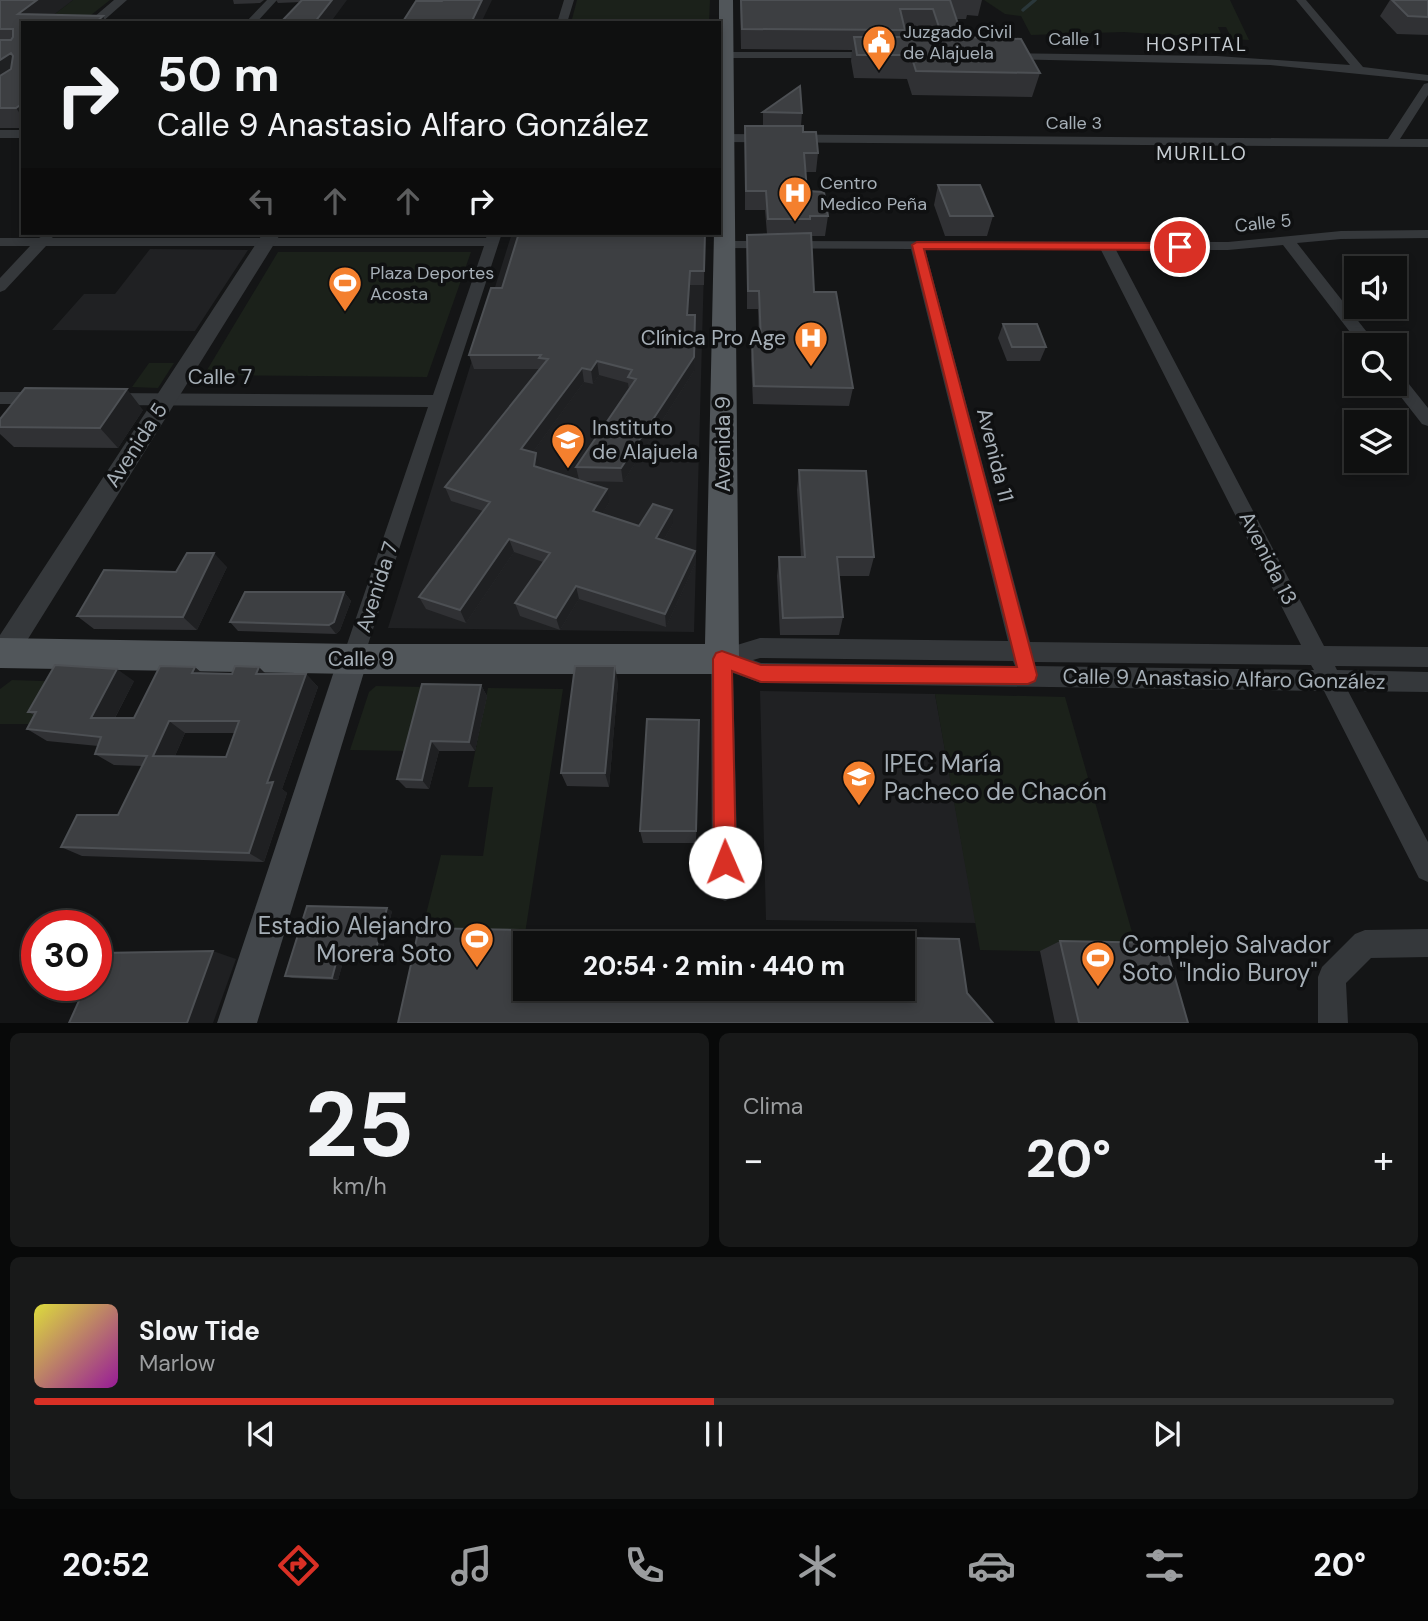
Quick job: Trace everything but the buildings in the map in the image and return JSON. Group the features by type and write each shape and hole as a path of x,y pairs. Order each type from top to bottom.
{"main road":[{"name":"Avenida 9","path":"722,659 722,55 726,0"},
{"name":"Calle 9","path":"1,655 722,659"},
{"name":"Avenida 7","path":"237,1023 354,659"}],"street":[{"path":"95,21 121,0"},
{"path":"252,21 272,0"},
{"path":"563,21 569,0"},
{"path":"1301,0 1359,69"},
{"path":"722,55 896,55"},
{"name":"Calle 1","path":"987,56 1135,57 1359,69 1428,78"},
{"path":"1391,143 1428,86"},
{"path":"0,134 21,134"},
{"name":"Calle 3","path":"722,138 1428,143"},
{"name":"Calle 5","path":"724,244 1228,246 1341,235 1428,234"},
{"path":"0,287 47,237"},
{"path":"0,242 47,237 494,237"},
{"name":"Avenida 7","path":"354,659 494,237"},
{"name":"Avenida 5","path":"1,655 269,238"},
{"path":"1287,240 1360,333"},
{"name":"Avenida 11","path":"917,245 1028,675"},
{"name":"Avenida 13","path":"1107,247 1428,869"},
{"path":"1407,393 1428,420"},
{"path":"0,398 55,398"},
{"name":"Calle 7","path":"96,399 440,401"},
{"name":"Calle 9 Anastasio Alfaro González","path":"722,659 760,648 1428,657"},
{"name":"Calle 9 Anastasio Alfaro González","path":"722,659 761,673 1428,682"},
{"name":"Avenida 9","path":"722,659 725,888"},
{"path":"1333,1023 1332,977 1365,944 1428,943"}],"shaded area":[{"path":"73,0 110,0 84,21 46,21"},
{"path":"577,0 710,0 709,21 572,21"},
{"path":"984,0 1230,0 1249,40 1232,39 1226,27 1218,27 1223,38 1124,32 1031,35 1021,16 1005,14"},
{"name":"Instituto de Alajuela","path":"511,235 705,235 694,632 388,628"},
{"path":"150,249 248,250 195,331 52,330 84,294 115,294"},
{"name":"Plaza Deportes Acosta","path":"278,252 471,252 427,377 204,375"},
{"path":"149,363 174,363 158,388 132,387"},
{"path":"12,680 71,682 48,724 0,724 0,689"},
{"path":"376,686 424,687 408,751 350,750 369,692"},
{"path":"488,688 563,689 525,931 513,931 513,1001 915,1001 915,995 971,1023 419,1023 421,934 441,855 483,856 493,787 468,787"},
{"name":"IPEC María Pacheco de Chacón","path":"760,691 935,694 976,923 766,920"},
{"path":"935,694 1065,697 1138,953 980,950"}],"waterway":[{"path":"1023,10 1035,0"}],"place":[{"name":"Juzgado Civil de Alajuela","path":"879,72"},
{"name":"Centro Medico Peña","path":"795,223"},
{"name":"Plaza Deportes Acosta","path":"345,313"},
{"name":"Clínica Pro Age","path":"811,368"},
{"name":"Instituto de Alajuela","path":"568,470"},
{"name":"IPEC María Pacheco de Chacón","path":"859,807"},
{"name":"Estadio Alejandro Morera Soto","path":"477,969"},
{"name":"Complejo Salvador Soto \"Indio Buroy\"","path":"1098,988"}],"district":[{"name":"HOSPITAL","path":"1197,44"},
{"name":"MURILLO","path":"1202,153"}],"route":[{"path":"725,862 722,659 761,673 1028,675 917,245 1180,247"}]}
